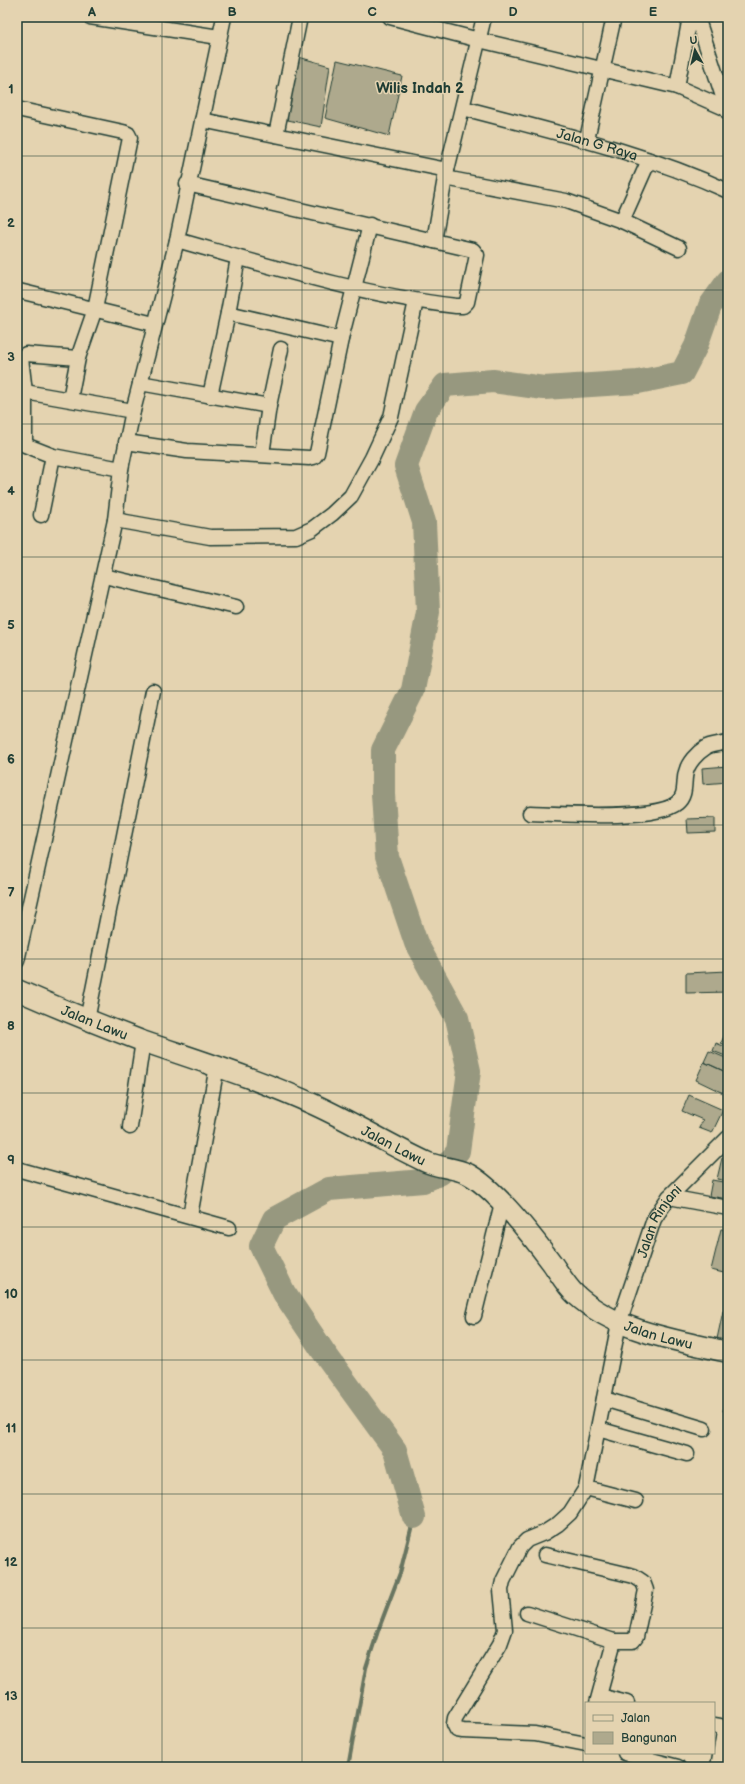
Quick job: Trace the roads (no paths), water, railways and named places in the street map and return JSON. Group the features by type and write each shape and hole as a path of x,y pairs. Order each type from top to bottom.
{"street":[{"path":"90,17 157,22 219,37"},
{"path":"17,960 104,576 115,520 126,442 176,240 224,17"},
{"path":"276,134 300,17"},
{"path":"390,17 479,40 677,87 728,111"},
{"path":"434,241 446,174 484,17"},
{"path":"587,140 614,17"},
{"path":"677,87 690,17"},
{"path":"697,17 728,111"},
{"name":"Jalan G Raya","path":"463,108 587,140 694,176 728,191"},
{"path":"17,109 124,132 128,134 130,138 95,309 78,358 70,399"},
{"path":"202,120 276,134 566,201 622,221 679,248"},
{"path":"622,221 649,160"},
{"path":"176,240 238,258 354,288 416,301 456,306 463,306 467,302 477,255 473,250 187,184"},
{"path":"126,442 187,451 262,454 309,458 314,457 317,453 341,340 370,225"},
{"path":"210,396 238,258"},
{"path":"19,292 154,324"},
{"path":"115,520 210,537 296,536 312,529 332,514 351,496 372,458 391,417 416,301"},
{"path":"228,313 341,340"},
{"path":"262,454 269,406 281,349"},
{"path":"78,358 26,354 22,356 25,445 53,456 121,469"},
{"path":"140,383 269,406"},
{"path":"24,392 133,411"},
{"path":"41,515 53,456"},
{"path":"104,576 236,607"},
{"path":"87,1020 153,691"},
{"path":"530,813 604,815 662,810 678,803 684,790 686,772 692,760 705,748 728,742"},
{"name":"Jalan Lawu","path":"17,990 87,1020 217,1066 316,1105 427,1163 466,1173 483,1184 502,1203 539,1246 575,1294 596,1311 619,1323 671,1339 728,1352"},
{"path":"130,1127 143,1041"},
{"path":"190,1216 217,1066"},
{"name":"Jalan Rinjani","path":"586,1488 619,1323 654,1218 669,1197 728,1138"},
{"path":"17,1169 229,1228"},
{"path":"669,1197 728,1208"},
{"path":"474,1316 502,1203"},
{"path":"604,1399 704,1429"},
{"path":"598,1430 687,1454"},
{"path":"585,1743 535,1734 457,1730 454,1724 455,1718 500,1644 505,1630 501,1590 503,1581 520,1547 527,1540 544,1533 558,1524 570,1513 586,1488 636,1501"},
{"path":"527,1613 614,1641 633,1641 636,1637 646,1590 643,1582 634,1576 544,1555"},
{"path":"614,1641 598,1700 617,1702"},
{"path":"715,1725 720,1726 724,1732 718,1767"},
{"path":"629,1754 678,1767"}],"waterway":[{"path":"414,1517 395,1450 323,1351 284,1293 261,1246 274,1219 329,1189 423,1181 441,1173 458,1151 469,1071 457,1018 416,943 387,857 383,794 383,750 413,690 428,612 424,522 406,466 426,411 445,385 493,381 544,388 638,382 682,373 696,346 710,306 728,281"},
{"path":"348,1767 366,1668 379,1628 400,1573 414,1517"}],"district":[{"name":"Wilis Indah 2","path":"420,88"}]}
